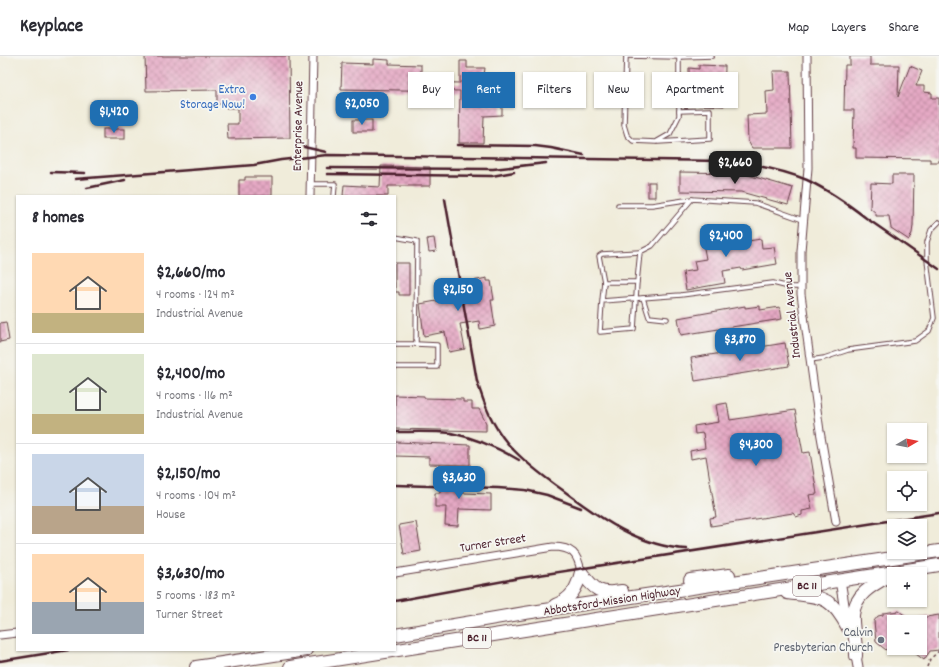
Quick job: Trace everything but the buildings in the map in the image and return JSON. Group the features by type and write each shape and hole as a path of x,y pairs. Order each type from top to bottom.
{"highway":[{"name":"Abbotsford-Mission Highway","path":"396,635 525,613 939,551"},
{"path":"840,580 846,569 856,564"},
{"name":"Abbotsford-Mission Highway","path":"927,567 939,565"},
{"path":"581,572 598,591 606,593 735,574 758,572 776,576"},
{"path":"525,613 549,607 566,600 574,592 579,582 581,572"},
{"name":"Abbotsford-Mission Highway","path":"396,650 887,573"},
{"path":"857,661 857,645 853,616 856,605 861,594 887,578"},
{"path":"774,591 816,596 826,599 838,611 848,628"},
{"path":"196,667 300,651"},
{"name":"Abbotsford-Mission Highway","path":"290,667 392,651"}],"street":[{"name":"Enterprise Avenue","path":"310,195 313,56"},
{"name":"Industrial Avenue","path":"806,56 808,168 801,251 800,286 803,317 836,522"},
{"name":"Turner Street","path":"396,573 553,547 570,549 576,557 581,572"},
{"path":"840,580 848,628 857,661"},
{"path":"0,636 16,633"}],"lane":[{"path":"679,111 710,110 710,138 656,142 633,141 627,134 624,124 626,56 712,56"},
{"path":"656,142 670,134 679,116 680,57"},
{"path":"310,184 335,184 334,195"},
{"path":"640,252 634,329 600,332 604,282 599,256 602,254 640,252 652,246 692,199"},
{"path":"618,205 652,205 692,199 755,203 804,220"},
{"path":"810,360 824,358 848,350 915,341 929,331 934,318 926,242 931,230 939,222"},
{"path":"396,237 417,241 416,344"},
{"path":"604,282 637,282"},
{"path":"602,301 680,295 773,282 790,287 800,286"},
{"path":"643,298 649,317 667,319"},
{"path":"396,344 437,345 437,368 396,367"}],"path":[{"path":"927,667 930,659 939,651"}],"railway":[{"path":"457,145 535,146 584,155"},
{"path":"304,147 326,152"},
{"path":"75,179 254,165 281,160 327,155 724,161 755,165 776,170 797,176 815,184 845,202 939,269"},
{"path":"327,168 493,169 546,163"},
{"path":"51,172 85,173"},
{"path":"327,174 492,176 514,172"},
{"path":"87,188 125,180"},
{"path":"445,199 477,381 489,414 502,437 514,451 534,469 606,521 637,537 653,543 687,549"},
{"path":"396,432 451,433 486,444 519,460"},
{"path":"396,485 525,490 547,495 581,508"},
{"path":"396,601 520,578 939,513"},
{"path":"0,661 62,651"}],"place":[{"name":"Extra Storage Now!","path":"253,97"},
{"name":"Calvin Presbyterian Church","path":"881,640"}]}
